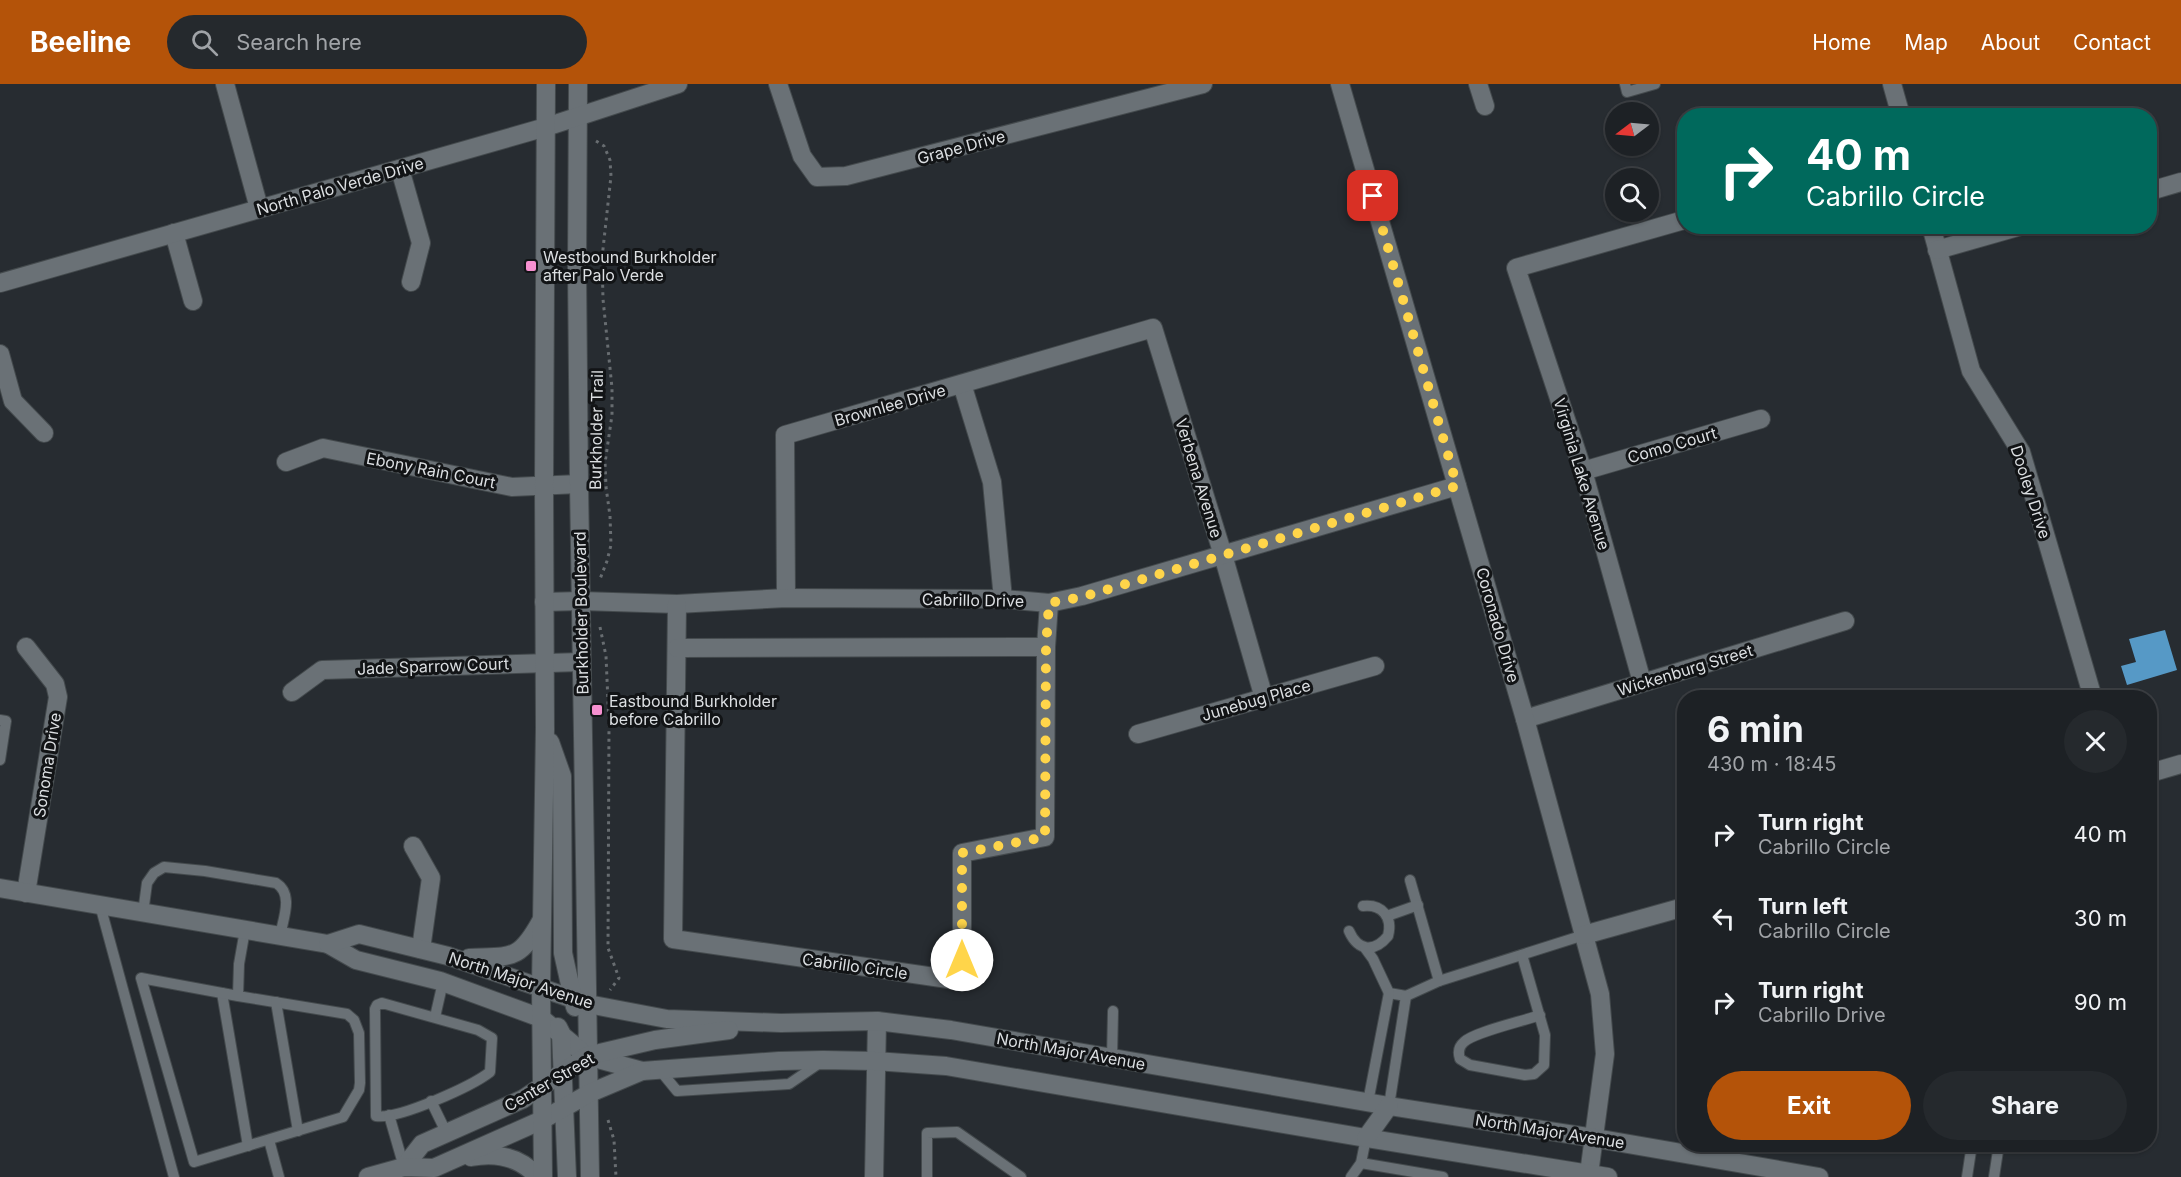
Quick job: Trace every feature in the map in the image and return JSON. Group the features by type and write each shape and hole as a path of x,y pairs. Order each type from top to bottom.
{"street":[{"path":"225,84 259,208"},
{"path":"543,1177 541,988 545,729 546,84"},
{"name":"Burkholder Boulevard","path":"578,84 577,282 581,601 580,1001 590,1093 590,1177"},
{"name":"North Palo Verde Drive","path":"0,282 546,127 678,84"},
{"name":"Grape Drive","path":"778,84 802,156 817,177 846,177 1203,84"},
{"name":"Coronado Drive","path":"1340,84 1525,719 1600,994 1605,1054 1589,1174"},
{"path":"1478,84 1485,106"},
{"path":"1892,84 1899,108"},
{"path":"400,169 421,243 411,282"},
{"path":"2157,189 2181,182"},
{"name":"Virginia Lake Avenue","path":"1642,682 1583,471 1516,267 1677,222"},
{"path":"174,232 193,301"},
{"name":"Dooley Drive","path":"1933,234 1971,371 2021,452 2091,690"},
{"path":"1938,250 1993,234"},
{"name":"Brownlee Drive","path":"786,598 785,435 1153,328"},
{"name":"Verbena Avenue","path":"1153,328 1223,555 1264,698"},
{"path":"0,354 13,401 44,433"},
{"path":"962,384 992,482 1003,599"},
{"name":"Como Court","path":"1583,471 1761,419"},
{"name":"Ebony Rain Court","path":"286,462 323,448 512,487 579,484"},
{"name":"Cabrillo Drive","path":"544,602 677,604 786,598 1003,599 1049,603 1082,597 1457,486"},
{"name":"Cabrillo Circle","path":"677,604 673,939 962,981 962,853 1045,837 1046,647 1049,603"},
{"name":"Wickenburg Street","path":"1525,719 1845,621"},
{"name":"Sonoma Drive","path":"26,647 55,684 58,697 26,893"},
{"path":"677,648 1046,647"},
{"name":"Jade Sparrow Court","path":"292,692 322,670 581,662"},
{"name":"Junebug Place","path":"1138,734 1374,666"},
{"path":"545,729 562,776 563,952 580,1001"},
{"path":"2157,771 2181,764"},
{"path":"413,846 431,878 421,949"},
{"name":"North Major Avenue","path":"0,888 328,944 356,960 443,982 541,1018 587,1056 650,1070 823,1060 946,1066 1608,1177"},
{"path":"1584,935 1677,909"},
{"path":"456,959 495,958 514,954 528,945 542,919"},
{"name":"North Major Avenue","path":"328,944 359,934 456,959 580,1001 667,1019 781,1023 877,1020 951,1030 1819,1177"},
{"path":"541,988 561,1033 567,1177"},
{"path":"874,1177 877,1020"},
{"name":"Center Street","path":"404,1167 423,1144 523,1099 587,1056 655,1040 781,1023"},
{"name":"Center Street","path":"368,1177 404,1167 434,1168 458,1159 590,1093 650,1070"},
{"path":"1366,1138 1368,1102"},
{"path":"1366,1138 1389,1106"},
{"path":"458,1159 489,1154 509,1158 531,1169 538,1177"}],"lane":[{"path":"1625,84 1627,92 1655,84"},
{"path":"0,720 6,721 0,760"},
{"path":"143,913 147,883 154,873 170,867 205,871 276,883 280,886 286,897 280,936"},
{"path":"1410,879 1439,981"},
{"path":"100,905 174,1177"},
{"path":"1363,906 1376,906 1387,916 1389,923 1388,936 1384,941 1372,948 1365,948"},
{"path":"1387,916 1418,906"},
{"path":"238,996 239,964 245,930"},
{"path":"1349,931 1353,940 1365,948 1373,959 1389,993 1368,1102"},
{"path":"1389,993 1406,996 1439,981 1584,935"},
{"path":"1522,955 1540,1015 1545,1035 1544,1065 1534,1074 1525,1075 1470,1065 1460,1059 1458,1053 1460,1048 1470,1038 1540,1015"},
{"path":"141,978 238,996 347,1014 354,1020 359,1033 359,1090 343,1117 194,1162 141,978"},
{"path":"435,1017 443,982"},
{"path":"222,993 248,1146"},
{"path":"1389,1106 1406,996"},
{"path":"276,1002 298,1131"},
{"path":"382,1003 435,1017 478,1030 492,1038 490,1072 483,1078 431,1101 389,1115 376,1116 375,1019 377,1005 382,1003"},
{"path":"1112,1058 1113,1011"},
{"path":"1380,1039 1399,1041"},
{"path":"431,1101 447,1134"},
{"path":"389,1115 404,1167"},
{"path":"927,1177 927,1133 957,1132 1022,1177"},
{"path":"1352,1177 1361,1163 1366,1138"},
{"path":"269,1140 279,1177"},
{"path":"1967,1177 1971,1152"},
{"path":"1994,1177 1998,1152"},
{"path":"1361,1163 1443,1177"}],"path":[{"name":"Burkholder Trail","path":"596,141 604,146 610,160 611,176 602,258 603,299 612,388 612,415 605,463 611,544 600,579"},
{"path":"600,625 606,656 609,725 608,948 619,978 609,991"},
{"path":"607,1113 615,1140 616,1177"}],"building":[{"path":"2165,630 2177,670 2127,685 2121,666 2136,662 2129,639"}],"place":[{"name":"Westbound Burkholder after Palo Verde","path":"531,266"},
{"name":"Eastbound Burkholder before Cabrillo","path":"597,710"}],"route":[{"path":"962,960 962,853 1045,837 1046,647 1049,603 1082,597 1457,486 1373,196"}]}
